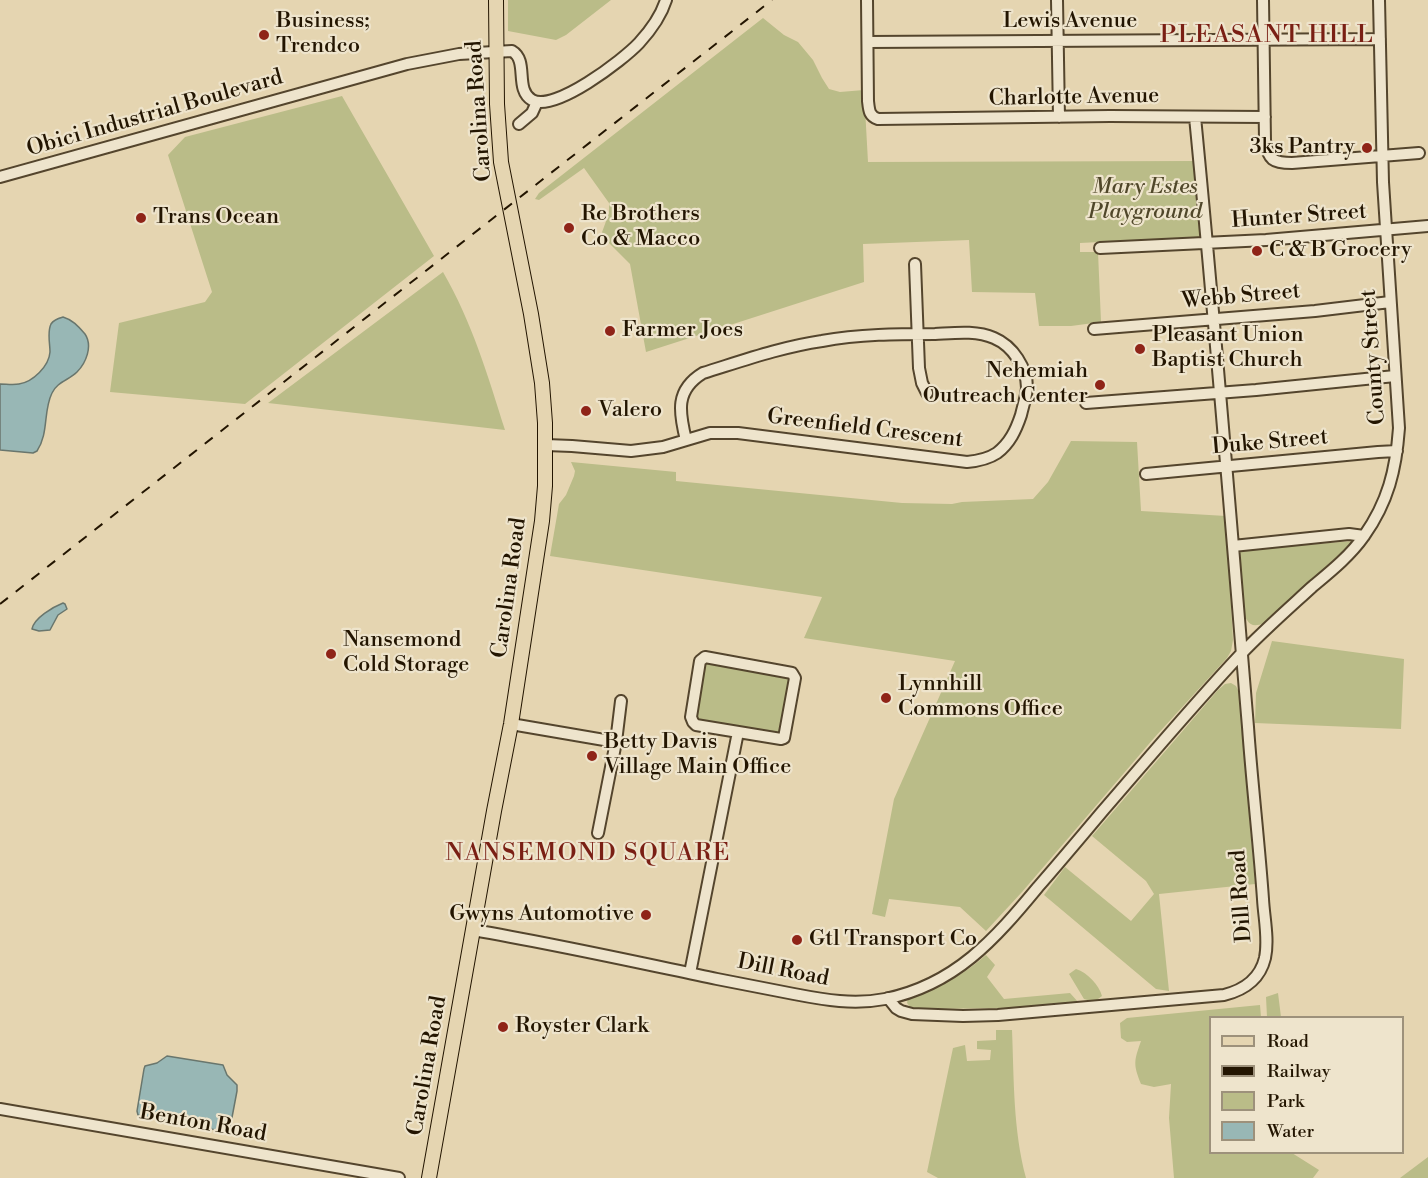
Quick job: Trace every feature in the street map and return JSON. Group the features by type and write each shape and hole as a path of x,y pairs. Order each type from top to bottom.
{"main road":[{"name":"Carolina Road","path":"429,1178 511,724 542,521 546,445 543,383 503,177 496,104 496,0"}],"street":[{"path":"496,52 512,51 518,55 525,92 529,98 543,103 557,99 576,90 626,55 656,21 666,0"},
{"path":"867,0 868,42"},
{"path":"1057,0 1059,117"},
{"path":"1263,0 1266,149 1271,159 1280,163 1292,163 1419,153"},
{"name":"County Street","path":"888,998 924,987 941,978 989,943 1242,653 1348,555 1365,536 1383,503 1393,476 1399,428 1385,230 1380,0"},
{"name":"Lewis Avenue","path":"868,42 1380,39"},
{"name":"Charlotte Avenue","path":"868,42 869,112 874,118 1265,117"},
{"name":"Obici Industrial Boulevard","path":"0,177 407,64 459,54 496,52"},
{"path":"519,124 532,112 537,102"},
{"name":"Dill Road","path":"473,930 828,1000 862,1001 888,998 901,1011 912,1014 998,1015 1224,995 1243,988 1253,981 1263,964 1266,946 1215,320 1195,117"},
{"name":"Hunter Street","path":"1100,248 1266,240 1428,226"},
{"path":"915,264 920,372 927,393"},
{"name":"Webb Street","path":"1094,329 1215,320 1390,302"},
{"name":"Greenfield Crescent","path":"546,445 631,451 663,447 710,434 738,433 976,462 995,454 1014,434 1027,388 1024,372 1014,354 1002,342 983,335 918,334 821,340 703,373 692,381 683,394 680,410 686,440"},
{"path":"1086,403 1395,376"},
{"name":"Duke Street","path":"1146,474 1397,452"},
{"path":"1233,546 1349,534 1365,536"},
{"path":"707,657 794,675 784,738 738,732 693,722 691,717 702,658 707,657"},
{"path":"598,833 621,701"},
{"path":"511,724 615,742"},
{"path":"690,973 738,732"},
{"name":"Benton Road","path":"0,1109 399,1178"}],"green space":[{"path":"508,0 611,0 566,35 556,40 508,31"},
{"name":"Mary Estes Playground","path":"763,18 784,35 798,42 813,60 829,89 840,92 864,90 868,162 1193,161 1200,237 1080,243 1080,252 1098,252 1101,322 1071,326 1039,326 1035,293 972,292 969,240 863,244 864,282 646,352 630,264 601,235 609,213 609,203 584,168 539,200 535,199 539,193"},
{"path":"342,96 434,256 245,404 110,392 119,323 205,302 212,292 168,155 185,137"},
{"path":"443,272 471,330 505,430 268,403"},
{"path":"1071,441 1137,442 1141,511 1226,516 1233,640 1227,658 986,931 960,907 889,899 885,917 872,914 894,799 955,661 804,638 822,597 550,556 559,504 566,495 574,476 575,471 571,462 676,472 676,481 902,503 952,504 1033,499 1048,482"},
{"path":"1354,541 1264,623 1250,624 1244,615 1241,597 1239,550"},
{"path":"1272,641 1404,659 1401,729 1255,723 1256,693"},
{"path":"706,660 792,676 781,735 695,719"},
{"path":"1231,683 1239,692 1255,884 1159,894 1169,991 1156,989 1044,895 1065,867 1131,921 1154,894 1146,881 1092,836 1218,690 1225,684"},
{"path":"986,955 995,965 987,977 1004,999 1070,993 1079,1003 1012,1008 920,1009 911,1008 907,1003 908,998 951,980"},
{"path":"1076,969 1089,976 1098,988 1102,996 1094,1002 1084,999 1069,974"},
{"path":"1278,993 1281,1016 1267,1016 1266,997"},
{"path":"1260,1005 1261,1016 1209,1016 1209,1154 1294,1154 1319,1170 1313,1178 1174,1178 1169,1118 1171,1084 1154,1087 1141,1084 1135,1062 1141,1041 1127,1042 1121,1038 1120,1023 1127,1018"},
{"path":"996,1030 1012,1030 1016,1123 1026,1178 938,1178 927,1172 953,1048 965,1045 967,1061 990,1060 991,1050 977,1049 977,1041 996,1040"},
{"path":"1428,1157 1428,1178 1400,1178"}],"water":[{"path":"63,317 73,322 85,334 88,344 86,359 77,372 57,386 52,393 43,437 37,451 33,453 0,450 0,384 24,383 39,372 49,357 51,324"},
{"path":"63,603 67,609 58,615 50,630 32,629 40,617"},
{"path":"167,1056 223,1065 227,1075 237,1085 230,1128 221,1131 138,1115 145,1066 157,1063"}],"railway":[{"path":"0,604 772,0"}],"place":[{"name":"Business; Trendco","path":"264,35"},
{"name":"3ks Pantry","path":"1367,148"},
{"name":"Trans Ocean","path":"141,218"},
{"name":"Re Brothers Co & Macco","path":"569,228"},
{"name":"C & B Grocery","path":"1257,251"},
{"name":"Farmer Joes","path":"610,331"},
{"name":"Pleasant Union Baptist Church","path":"1140,349"},
{"name":"Nehemiah Outreach Center","path":"1100,385"},
{"name":"Valero","path":"586,411"},
{"name":"Nansemond Cold Storage","path":"331,654"},
{"name":"Lynnhill Commons Office","path":"886,698"},
{"name":"Betty Davis Village Main Office","path":"592,756"},
{"name":"Gwyns Automotive","path":"646,915"},
{"name":"Gtl Transport Co","path":"797,940"},
{"name":"Royster Clark","path":"503,1027"}],"district":[{"name":"PLEASANT HILL","path":"1267,36"},
{"name":"NANSEMOND SQUARE","path":"588,854"}]}
